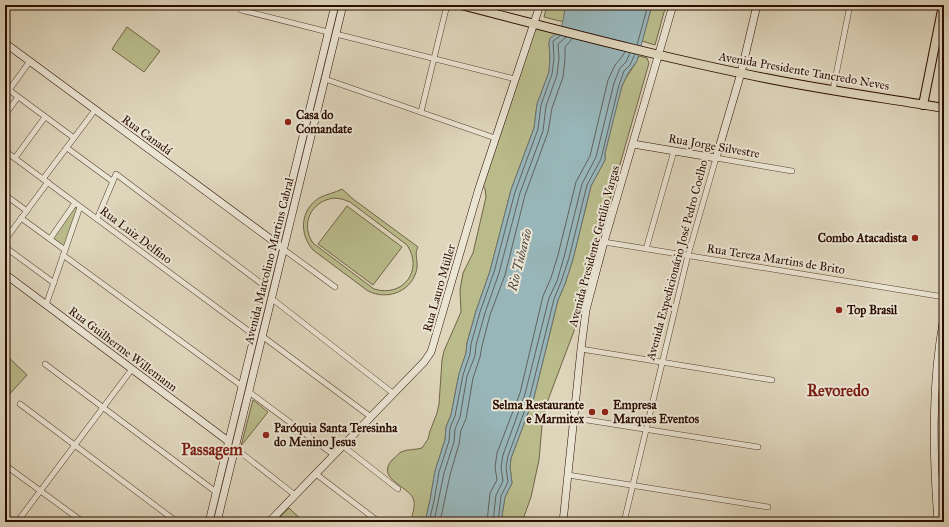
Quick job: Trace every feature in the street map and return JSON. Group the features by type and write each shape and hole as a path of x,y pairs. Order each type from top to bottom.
{"main road":[{"name":"Avenida Marcolino Martins Cabral","path":"209,522 335,5"},
{"name":"Avenida Marcolino Martins Cabral","path":"217,522 343,5"},
{"name":"Avenida Presidente Tancredo Neves","path":"461,5 656,54 742,73 833,90 944,108"},
{"name":"Rua Lauro Müller","path":"269,522 394,394 424,362 431,352 479,188 540,5"},
{"name":"Avenida Presidente Getúlio Vargas","path":"563,522 586,310 604,242 633,144 656,54 673,5"},
{"name":"Avenida Expedicionário José Pedro Coelho","path":"716,158 742,73 757,5"},
{"path":"923,105 943,5"},
{"name":"Rua Canadá","path":"5,43 283,249"},
{"name":"Rua Jorge Silvestre","path":"633,144 716,158"},
{"path":"299,150 307,152"},
{"name":"Rua Guilherme Willemann","path":"5,274 228,441"},
{"path":"938,522 934,434 937,368 944,317"},
{"path":"242,386 249,392"}],"street":[{"path":"421,112 447,5"},
{"path":"833,90 850,5"},
{"path":"241,7 328,32"},
{"path":"336,34 515,79"},
{"path":"30,61 7,89 74,138"},
{"path":"325,79 495,138"},
{"path":"5,115 18,97"},
{"path":"5,240 26,211 67,148 95,110"},
{"path":"15,158 45,117"},
{"path":"67,148 112,181"},
{"name":"Rua Luiz Delfino","path":"5,151 254,336"},
{"path":"646,249 674,151"},
{"name":"Rua Jorge Silvestre","path":"716,158 792,171"},
{"name":"Avenida Expedicionário José Pedro Coelho","path":"624,522 688,255 716,158"},
{"path":"97,219 116,174 266,287"},
{"path":"5,195 26,211"},
{"path":"50,239 78,205"},
{"path":"46,305 64,253 78,205"},
{"path":"21,218 50,239 64,253 242,386"},
{"name":"Rua Tereza Martins de Brito","path":"604,242 944,297"},
{"path":"5,247 54,283"},
{"path":"283,249 335,287"},
{"path":"271,298 394,394"},
{"path":"262,336 370,417"},
{"path":"581,349 772,380"},
{"path":"45,364 216,492"},
{"path":"17,522 132,369"},
{"path":"249,392 334,455"},
{"path":"20,404 177,522"},
{"path":"574,418 758,447"},
{"path":"343,446 398,489"},
{"path":"235,448 295,495"},
{"path":"5,465 82,522"},
{"path":"316,474 379,522"},
{"path":"568,475 768,507"}],"green space":[{"path":"547,5 565,5 564,22 544,17"},
{"path":"652,5 666,5 655,45 642,41"},
{"path":"127,27 160,51 144,72 112,49"},
{"path":"536,28 557,34 549,43 549,72 537,104 534,128 511,190 490,271 467,343 451,415 446,427 445,440 435,471 425,522 411,522 414,501 407,491 391,478 388,473 388,467 392,460 401,452 422,448 428,439 437,413 442,360 444,351 461,312 460,290 463,273 473,253 486,197 483,185"},
{"path":"639,56 647,58 649,63 596,248 577,323 545,408 539,460 531,497 522,522 501,522 505,497 512,483 510,467 511,458 534,397 558,300 573,259 591,186 605,160 605,153 622,86"},
{"path":"342,189 353,199 418,247 416,252 417,268 415,276 405,288 398,292 384,295 368,291 313,250 308,244 305,237 304,222 308,209 319,198","holes":["334,198 350,202 407,245 412,254 413,264 412,272 408,280 402,286 384,291 374,289 313,243 309,236 308,228 310,214 319,204 326,200"]},
{"path":"75,205 79,208 64,247 52,238"},
{"path":"347,206 402,247 373,285 318,244"},
{"path":"5,354 27,375 5,399"},
{"path":"253,400 268,412 241,446"},
{"path":"289,508 304,522 275,522"}],"water":[{"name":"Rio Tubarão","path":"565,5 652,5 637,61 628,73 622,86 605,153 605,160 591,186 573,259 558,300 534,397 511,458 510,467 512,483 505,497 501,522 425,522 435,471 445,440 446,427 451,415 467,343 490,271 511,190 534,128 537,104 549,72 550,38 558,31 562,24"}],"place":[{"name":"Casa do Comandate","path":"288,122"},
{"name":"Combo Atacadista","path":"915,238"},
{"name":"Top Brasil","path":"839,310"},
{"name":"Selma Restaurante e Marmitex","path":"592,412"},
{"name":"Empresa Marques Eventos","path":"605,412"},
{"name":"Paróquia Santa Teresinha do Menino Jesus","path":"266,435"}],"district":[{"name":"Revoredo","path":"838,390"},
{"name":"Passagem","path":"212,449"}]}
